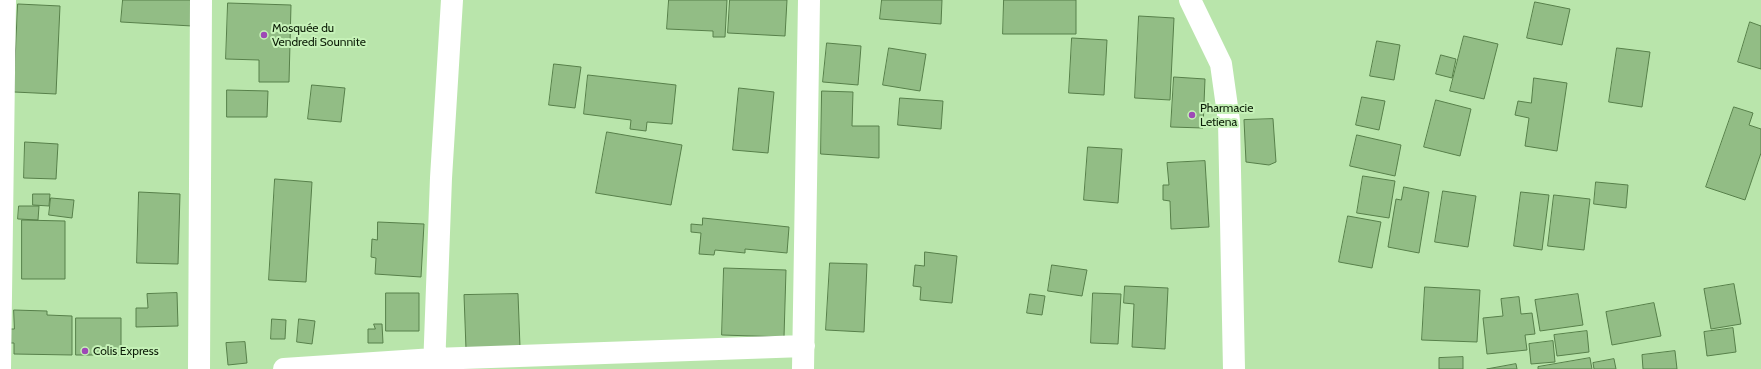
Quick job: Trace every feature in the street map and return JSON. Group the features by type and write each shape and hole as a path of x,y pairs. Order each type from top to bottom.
{"street":[{"path":"0,369 5,0"},
{"path":"199,369 201,0"},
{"path":"434,364 441,186 452,0"},
{"path":"803,369 809,0"},
{"path":"1190,0 1221,64 1229,120 1234,369"},
{"path":"284,369 434,364 804,346"}],"building":[{"path":"123,0 193,0 192,26 121,22"},
{"path":"669,0 727,0 725,37 713,37 713,31 667,29"},
{"path":"730,0 787,0 785,36 728,33"},
{"path":"882,0 942,0 941,24 880,19"},
{"path":"1004,0 1076,0 1076,34 1003,34"},
{"path":"1535,2 1570,9 1562,45 1527,38"},
{"path":"228,3 291,5 289,82 259,82 259,60 226,59"},
{"path":"18,4 60,6 56,94 14,92"},
{"path":"1139,16 1174,18 1170,100 1135,98"},
{"path":"1750,22 1761,26 1761,69 1738,62"},
{"path":"1464,36 1498,44 1484,99 1450,91"},
{"path":"1072,38 1107,40 1104,95 1069,93"},
{"path":"1377,41 1400,45 1394,80 1370,76"},
{"path":"827,43 861,46 858,85 823,82"},
{"path":"889,48 926,54 920,91 883,85"},
{"path":"1617,48 1650,52 1642,107 1609,102"},
{"path":"1441,55 1456,59 1452,78 1436,74"},
{"path":"554,64 581,67 575,108 549,105"},
{"path":"588,75 676,85 672,124 647,122 646,131 630,129 631,120 584,114"},
{"path":"1174,77 1205,79 1203,128 1171,127"},
{"path":"1534,78 1567,83 1557,151 1525,146 1529,118 1515,115 1518,101 1531,103"},
{"path":"312,85 345,88 341,122 308,119"},
{"path":"739,88 774,92 768,153 733,150"},
{"path":"227,90 268,91 267,117 227,117"},
{"path":"822,91 853,92 852,126 879,126 879,158 821,154"},
{"path":"1362,97 1385,101 1379,130 1356,125"},
{"path":"900,98 943,101 941,129 898,125"},
{"path":"1436,100 1471,109 1460,156 1424,147"},
{"path":"1734,107 1753,113 1749,125 1761,129 1761,153 1745,200 1706,187"},
{"path":"1273,119 1276,162 1269,165 1246,162 1244,120"},
{"path":"607,132 682,145 671,205 596,193"},
{"path":"1357,135 1401,145 1395,176 1350,166"},
{"path":"25,142 58,144 56,179 24,178"},
{"path":"1088,147 1122,149 1118,203 1084,200"},
{"path":"1205,161 1209,227 1171,229 1170,201 1163,200 1163,185 1169,185 1167,163"},
{"path":"1363,176 1395,181 1389,218 1357,213"},
{"path":"275,179 312,182 306,282 269,280"},
{"path":"1596,182 1628,185 1626,208 1594,204"},
{"path":"1404,187 1429,192 1419,253 1388,247 1396,199 1401,200"},
{"path":"1443,191 1476,196 1468,247 1435,242"},
{"path":"139,192 180,194 178,264 137,263"},
{"path":"1521,192 1549,195 1542,250 1514,246"},
{"path":"33,194 50,194 49,206 33,205"},
{"path":"1554,195 1590,199 1584,250 1548,246"},
{"path":"51,198 74,200 72,218 49,215"},
{"path":"19,206 39,206 38,220 18,219"},
{"path":"1348,216 1381,222 1372,268 1339,262"},
{"path":"703,218 789,227 787,253 745,249 745,253 715,250 714,255 699,254 701,233 691,232 691,224 702,225"},
{"path":"22,220 65,221 65,279 22,279"},
{"path":"378,222 424,224 421,277 375,274 376,258 371,257 372,239 377,240"},
{"path":"925,252 957,256 952,303 920,300 921,287 913,286 915,265 924,266"},
{"path":"830,263 867,264 864,332 826,330"},
{"path":"1052,265 1087,270 1082,296 1048,291"},
{"path":"724,268 786,270 784,337 722,335"},
{"path":"1734,284 1741,324 1711,329 1704,289"},
{"path":"1125,286 1168,288 1165,349 1132,347 1134,304 1124,303"},
{"path":"1425,287 1480,290 1477,342 1422,340"},
{"path":"177,293 178,326 136,327 136,308 148,308 147,294"},
{"path":"386,293 419,293 419,331 386,331"},
{"path":"1093,293 1121,294 1118,344 1091,343"},
{"path":"518,294 520,347 466,349 464,295"},
{"path":"1030,294 1045,296 1042,315 1027,313"},
{"path":"1578,294 1583,325 1540,331 1535,300"},
{"path":"1519,297 1521,314 1532,313 1535,334 1525,335 1527,350 1487,354 1483,318 1503,316 1501,299"},
{"path":"1654,303 1661,336 1612,345 1606,312"},
{"path":"14,310 47,311 47,315 72,316 72,355 14,354 14,343 7,343 7,329 14,329"},
{"path":"76,318 121,318 121,355 76,355"},
{"path":"272,319 286,320 285,339 271,339"},
{"path":"299,319 315,321 312,344 297,342"},
{"path":"374,324 382,324 383,343 368,343 368,329 375,329"},
{"path":"1733,328 1736,352 1707,356 1704,332"},
{"path":"1587,331 1589,352 1557,356 1554,335"},
{"path":"1553,341 1555,362 1531,364 1529,344"},
{"path":"245,342 247,363 228,365 226,343"},
{"path":"1675,351 1677,369 1643,369 1642,355"},
{"path":"1463,357 1463,369 1439,369 1439,358"},
{"path":"1590,358 1592,369 1538,369 1538,367"},
{"path":"1614,359 1616,369 1594,369 1593,363"},
{"path":"1516,364 1517,369 1487,369"}],"place":[{"name":"Mosquée du Vendredi Sounnite","path":"264,35"},
{"name":"Pharmacie Letiena","path":"1192,115"},
{"name":"Colis Express","path":"85,351"}]}
